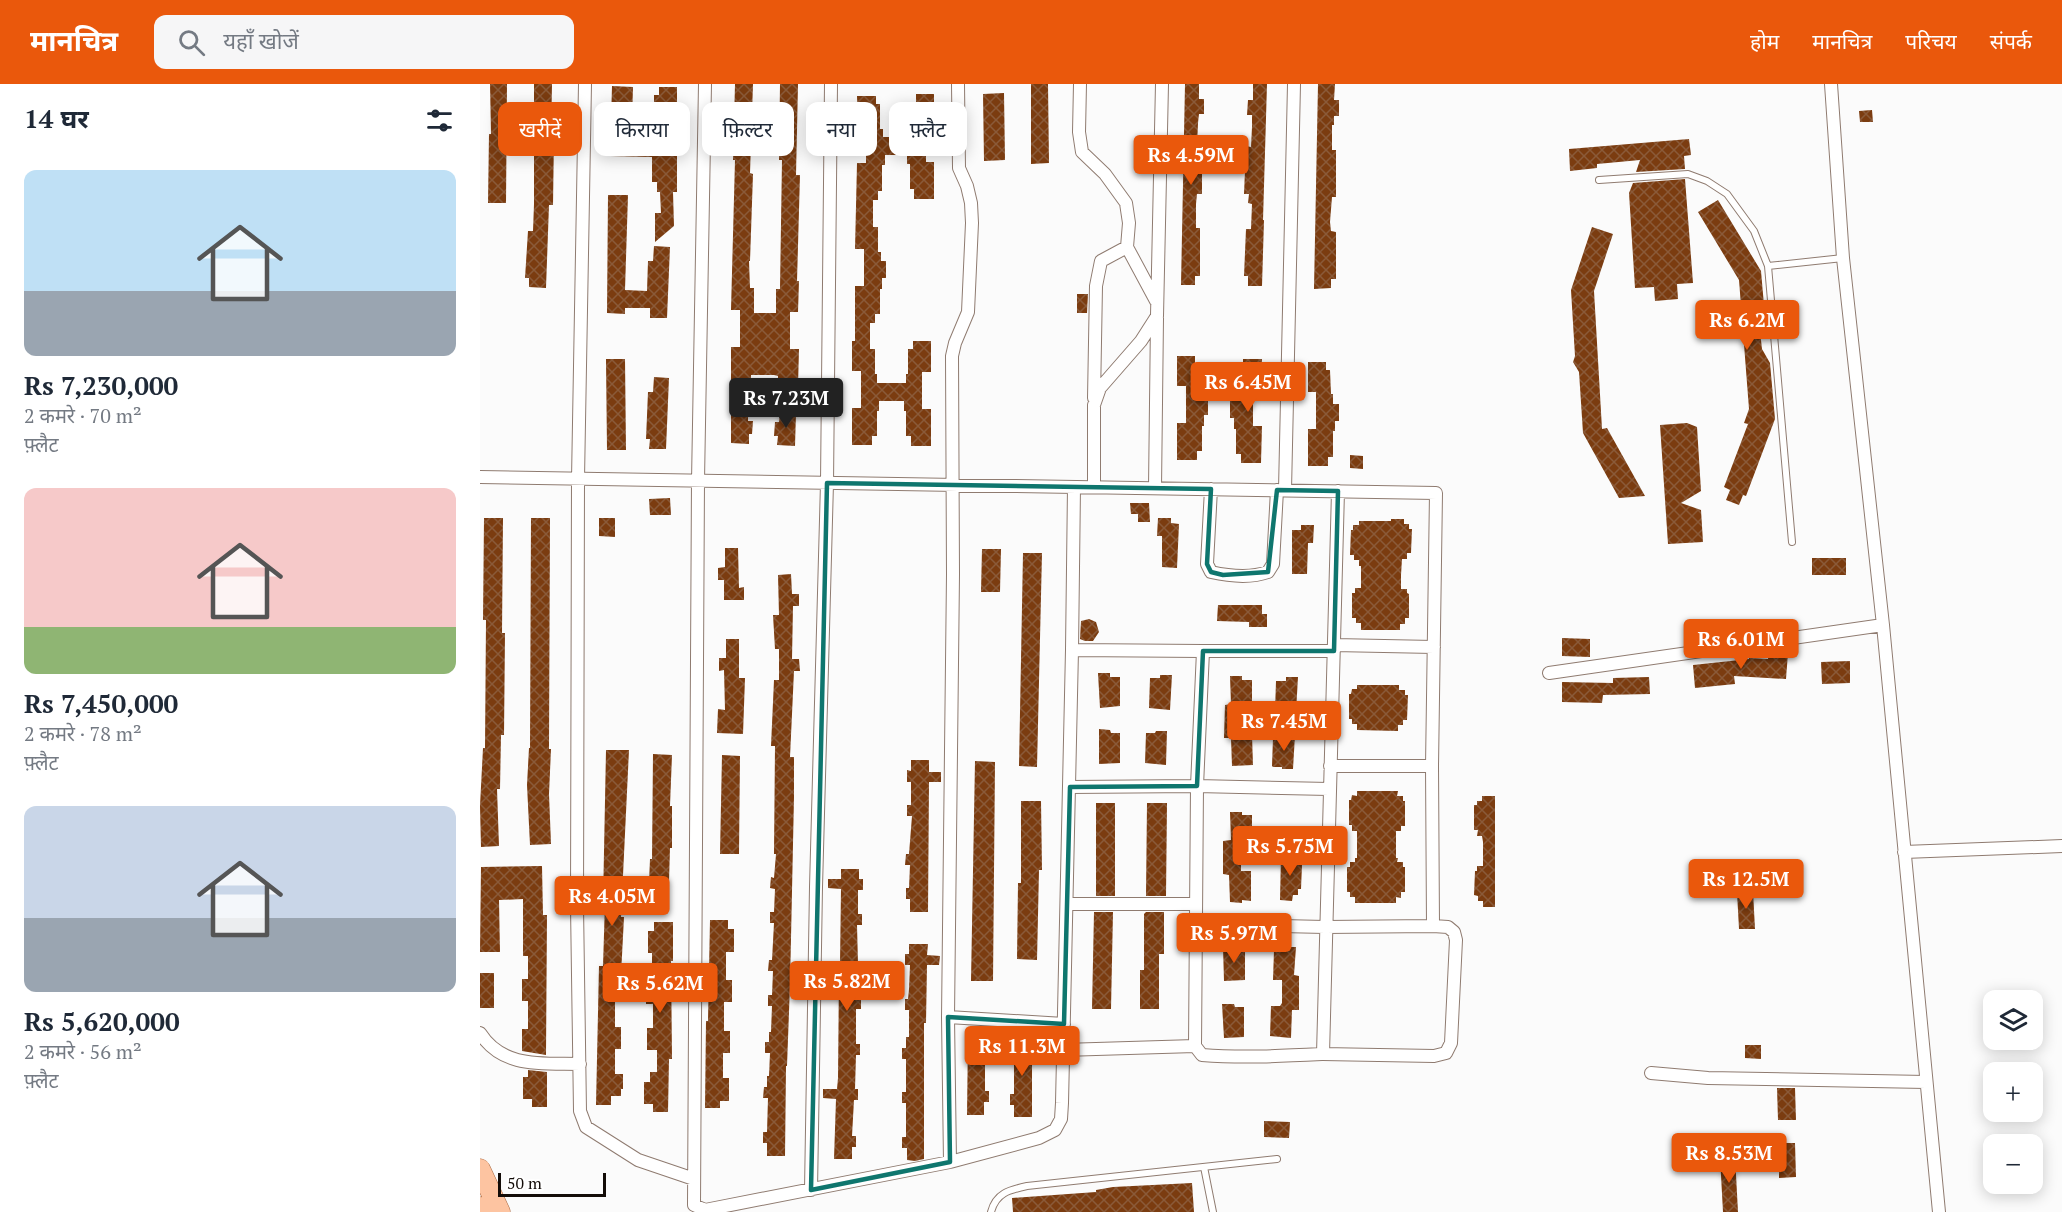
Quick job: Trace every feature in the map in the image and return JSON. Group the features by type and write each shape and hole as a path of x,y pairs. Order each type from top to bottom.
{"main road":[{"path":"480,1169 500,1212"},
{"path":"480,1207 482,1212"}],"street":[{"path":"585,84 578,479 577,906 580,1111 586,1127 638,1160 694,1179"},
{"path":"705,84 698,481 694,1205 705,1210 950,1162 1039,1138 1055,1130 1061,1119 1070,788 1074,487"},
{"path":"811,1190 816,887 827,483 831,84"},
{"path":"950,1162 948,1017 953,574 952,356 968,312 972,223 969,195 959,168 958,84"},
{"path":"1080,84 1079,132 1082,152 1105,174 1126,203 1129,223 1127,247 1157,310"},
{"path":"1155,488 1162,84"},
{"path":"1211,489 1207,564 1211,572 1223,575 1260,575 1268,572 1273,564 1281,490 1294,84"},
{"path":"1831,84 1843,258 1882,625 1939,1212"},
{"path":"1094,487 1096,286 1101,261 1127,247"},
{"path":"1094,405 1100,388 1141,341 1157,310"},
{"path":"480,477 1436,493 1432,766 1433,926"},
{"path":"1323,1054 1338,491"},
{"path":"1550,673 1882,625"},
{"path":"1072,650 1203,651 1434,647"},
{"path":"1196,924 1448,927 1454,932 1456,940 1450,1043 1446,1053 1434,1056 1323,1054 1217,1056 1202,1055 1195,1046 1197,786 1203,651"},
{"path":"1330,765 1432,766"},
{"path":"1070,788 1197,786 1329,789"},
{"path":"1904,852 2062,846"},
{"path":"1067,904 1196,904"},
{"path":"948,1017 1064,1024"},
{"path":"480,1033 495,1050 508,1058 529,1062 580,1064"},
{"path":"1064,1050 1195,1046"},
{"path":"1651,1073 1708,1078 1926,1082"}],"lane":[{"path":"1599,180 1688,174 1707,181 1727,194 1754,231 1768,266 1792,543"},
{"path":"1768,266 1843,258"},
{"path":"991,1212 994,1202 1008,1191 1027,1186 1277,1158"},
{"path":"1204,1167 1213,1212"}],"highlighted area":[{"path":"827,483 1211,489 1207,564 1211,572 1223,575 1268,572 1277,490 1338,491 1334,651 1203,651 1197,786 1070,787 1064,1024 948,1017 950,1162 811,1190"}],"building":[{"path":"490,84 507,84 507,102 498,102 498,156 506,156 506,203 488,203 489,134 491,134"},
{"path":"534,84 552,84 552,102 534,102"},
{"path":"735,84 753,84 752,102 735,102"},
{"path":"780,84 798,84 796,175 800,175 797,281 799,281 798,312 790,312 790,349 799,349 798,386 778,385 778,376 774,375 751,375 751,384 731,384 731,347 740,347 740,310 731,310 735,160 733,160 733,156 751,156 750,173 753,174 749,261 750,288 754,288 754,313 776,313 776,289 780,289 782,160 779,160 779,156 794,156 794,102 780,102"},
{"path":"1031,84 1048,84 1049,163 1031,164"},
{"path":"1185,84 1199,84 1199,99 1204,99 1204,114 1199,114 1198,123 1197,147 1202,147 1202,194 1197,194 1196,204 1196,228 1200,228 1200,276 1195,276 1195,285 1181,285"},
{"path":"1253,84 1267,84 1262,286 1248,286 1248,276 1244,276 1246,229 1251,229 1252,204 1248,203 1249,194 1244,194 1246,146 1251,147 1252,127 1252,115 1247,115 1248,100 1253,100"},
{"path":"1318,84 1335,84 1334,100 1339,100 1339,116 1334,116 1334,125 1332,125 1332,150 1336,150 1336,197 1332,197 1330,222 1331,231 1336,232 1336,279 1331,279 1331,288 1314,289"},
{"path":"612,86 633,87 633,102 612,102"},
{"path":"659,87 677,87 677,102 654,102 654,95 659,95"},
{"path":"1004,93 1005,160 984,161 983,94"},
{"path":"916,94 934,94 934,102 916,102"},
{"path":"857,96 876,96 876,102 857,102"},
{"path":"877,104 880,104 880,129 883,129 883,137 889,137 889,155 885,155 885,165 882,165 882,191 878,191 878,200 873,200 873,227 878,227 878,252 881,252 881,261 886,261 886,278 882,278 882,289 880,289 880,314 875,314 875,323 870,323 870,349 875,349 877,383 906,383 908,349 913,349 913,341 931,341 931,372 922,372 922,409 931,409 931,446 911,446 911,436 906,436 904,401 879,401 877,436 872,436 872,445 852,445 852,408 861,408 861,371 852,371 852,341 855,341 855,286 864,286 864,249 855,249 857,163 866,163 866,156 877,156"},
{"path":"1872,110 1873,122 1860,122 1859,111"},
{"path":"1689,139 1691,155 1684,156 1685,169 1636,172 1640,160 1597,164 1597,168 1570,171 1569,149"},
{"path":"534,156 554,156 553,205 549,205 546,288 529,287 529,278 525,278 528,231 533,231"},
{"path":"610,156 677,156 677,192 673,192 674,226 655,242 655,213 661,213 660,192 657,192 657,182 652,182 652,157"},
{"path":"907,156 926,156 926,162 934,162 934,199 914,199 914,189 910,189 910,164 907,164"},
{"path":"1685,179 1693,283 1677,284 1678,299 1655,301 1654,287 1635,288 1629,193 1633,183"},
{"path":"608,195 628,195 625,290 647,291 648,261 653,261 654,246 670,247 667,318 650,318 650,308 625,308 625,314 607,313"},
{"path":"1718,200 1761,271 1766,328 1760,331 1762,349 1770,363 1775,419 1746,496 1743,495 1739,505 1726,500 1730,490 1724,487 1748,424 1744,423 1749,409 1739,280 1698,212"},
{"path":"1592,227 1613,234 1594,291 1602,429 1607,428 1645,496 1619,498 1583,433 1579,372 1573,362 1575,356 1571,290"},
{"path":"1077,294 1088,294 1087,313 1077,313"},
{"path":"1177,356 1195,356 1195,364 1200,364 1202,398 1208,398 1208,415 1204,415 1204,426 1202,426 1202,451 1197,451 1197,460 1177,460 1177,423 1186,423 1186,386 1177,386"},
{"path":"606,359 625,359 626,450 607,450"},
{"path":"1243,359 1262,359 1261,389 1253,389 1253,426 1262,426 1261,463 1241,463 1241,454 1236,454 1236,429 1234,429 1234,418 1230,418 1230,401 1236,401 1236,392 1239,392 1239,367 1243,367"},
{"path":"1308,362 1326,362 1326,370 1330,370 1333,404 1339,404 1339,421 1335,421 1335,431 1333,431 1333,457 1328,457 1328,466 1308,466 1308,429 1316,429 1316,392 1308,392"},
{"path":"654,377 669,378 666,449 649,449 650,439 646,439 648,392 653,392"},
{"path":"731,411 748,411 748,421 753,421 749,444 731,443"},
{"path":"780,413 796,413 795,446 777,445 778,436 774,436 775,422 779,422"},
{"path":"1687,423 1697,427 1701,491 1681,503 1701,510 1703,542 1668,544 1660,425"},
{"path":"1350,455 1363,456 1363,469 1350,468"},
{"path":"670,498 671,515 650,515 649,499"},
{"path":"1130,503 1149,503 1150,522 1138,522 1138,514 1131,514"},
{"path":"484,518 503,518 502,633 505,633 504,735 501,735 500,789 497,789 499,846 481,847 480,806 483,748 485,748"},
{"path":"531,518 550,518 549,749 551,749 549,794 551,844 530,845 527,785 530,748"},
{"path":"599,518 615,518 615,537 599,536"},
{"path":"1158,518 1171,518 1171,523 1179,524 1177,568 1162,567 1162,536 1157,536"},
{"path":"1391,519 1404,519 1404,524 1409,524 1409,529 1412,529 1411,553 1407,553 1407,559 1402,559 1401,575 1401,589 1407,589 1409,594 1409,618 1405,618 1405,624 1400,624 1400,630 1361,630 1361,623 1356,623 1356,618 1352,618 1352,593 1355,593 1355,588 1361,588 1361,566 1359,566 1359,560 1354,560 1354,555 1350,555 1351,530 1353,530 1353,525 1359,525 1359,521 1391,521"},
{"path":"1301,525 1314,525 1313,543 1308,543 1307,574 1292,574 1292,530 1301,530"},
{"path":"725,548 738,548 739,588 744,587 744,600 724,600 724,580 718,580 718,568 725,567"},
{"path":"982,549 1001,549 1000,592 981,592"},
{"path":"1023,553 1042,553 1037,767 1019,766"},
{"path":"1812,558 1846,558 1846,575 1812,575"},
{"path":"791,574 792,594 799,594 799,606 793,606 792,659 799,659 800,671 794,671 790,757 794,757 794,797 785,1156 767,1156 767,1143 763,1143 763,1132 767,1132 768,1098 763,1098 764,1087 767,1087 767,1076 769,1076 770,1053 765,1053 765,1042 769,1042 769,1032 771,1032 772,1006 768,1006 768,995 772,995 773,971 768,971 769,960 772,960 774,923 770,923 770,912 774,912 775,889 770,888 771,877 774,878 776,854 774,854 775,746 771,746 774,680 779,680 779,649 775,649 773,615 779,615 778,575"},
{"path":"1218,605 1262,605 1262,614 1267,614 1267,627 1249,627 1249,622 1217,621"},
{"path":"1089,619 1096,622 1099,632 1093,641 1085,641 1080,639 1081,621"},
{"path":"1562,638 1590,639 1590,657 1562,656"},
{"path":"726,639 739,639 739,678 745,678 743,734 717,733 718,709 725,710 724,670 719,671 719,658 726,658"},
{"path":"1769,652 1788,653 1786,679 1734,676 1735,684 1695,688 1693,665 1749,658 1768,659"},
{"path":"1850,661 1850,683 1822,684 1821,662"},
{"path":"1098,673 1110,673 1110,677 1120,677 1120,706 1100,708"},
{"path":"1160,675 1172,675 1170,710 1149,708 1150,678 1160,678"},
{"path":"1230,676 1242,676 1242,680 1252,680 1252,709 1243,709 1242,735 1252,735 1253,765 1232,766 1231,738 1224,738 1225,705 1231,704"},
{"path":"1286,677 1298,677 1296,712 1275,711 1276,681 1286,681"},
{"path":"1649,677 1650,694 1603,695 1602,703 1562,702 1562,682 1613,683 1613,678"},
{"path":"1357,685 1399,685 1399,690 1405,690 1405,695 1408,695 1407,720 1403,720 1403,725 1398,725 1398,731 1357,730 1357,724 1352,724 1352,719 1349,719 1349,694 1352,689 1357,689"},
{"path":"1099,729 1120,733 1120,763 1099,764"},
{"path":"1167,731 1166,765 1145,763 1146,733"},
{"path":"1283,735 1295,735 1293,769 1272,766 1273,738 1283,738"},
{"path":"606,750 629,750 621,917 624,917 621,975 625,975 625,989 623,989 623,997 615,997 615,1027 621,1027 621,1049 615,1049 615,1074 623,1074 623,1089 621,1089 621,1096 611,1096 611,1105 596,1105 599,966 603,966 605,902 603,902"},
{"path":"653,754 672,755 670,806 672,806 672,848 670,848 669,882 649,882 650,859 652,859"},
{"path":"722,755 740,756 739,854 720,854"},
{"path":"911,760 929,760 929,772 941,772 941,782 929,782 928,912 910,912 910,899 906,899 910,865 905,865 906,854 909,854 912,816 907,816 907,805 911,805 911,782 907,782 907,770 911,771"},
{"path":"975,761 995,762 993,981 971,981"},
{"path":"1357,791 1398,791 1397,796 1403,796 1403,801 1405,801 1405,826 1401,826 1401,831 1396,831 1396,858 1398,858 1397,862 1403,862 1403,867 1405,867 1405,892 1401,892 1401,898 1396,897 1396,903 1355,903 1355,897 1350,897 1350,892 1347,892 1347,867 1350,867 1350,862 1355,862 1357,858 1357,831 1352,831 1352,825 1349,825 1349,800 1352,795 1357,796"},
{"path":"1482,796 1495,796 1495,907 1483,907 1483,901 1478,901 1478,896 1474,895 1475,871 1477,871 1477,866 1483,866 1483,842 1482,836 1477,836 1478,830 1474,830 1474,805 1477,805 1477,801 1482,801"},
{"path":"1021,801 1041,801 1042,870 1039,870 1037,960 1017,959 1018,883 1021,883"},
{"path":"1096,803 1115,803 1115,896 1096,896"},
{"path":"1147,803 1167,803 1166,896 1146,896"},
{"path":"1230,812 1252,815 1252,845 1241,847 1241,871 1251,871 1251,901 1242,900 1242,903 1230,902 1229,875 1223,874 1223,841 1231,840"},
{"path":"1281,855 1294,855 1294,860 1299,860 1299,864 1302,865 1301,889 1298,889 1298,895 1293,895 1292,901 1280,900"},
{"path":"542,866 543,915 547,915 546,1055 522,1051 522,1029 528,1029 528,1001 522,1001 522,979 528,979 528,956 523,956 523,899 499,900 500,952 480,952 481,867"},
{"path":"841,869 859,869 859,879 863,879 863,890 858,890 858,914 862,914 862,925 857,925 858,964 862,964 861,975 857,975 857,998 861,998 861,1009 856,1009 856,1044 860,1044 860,1055 856,1055 855,1089 858,1089 858,1100 854,1100 852,1136 856,1136 856,1147 852,1147 852,1159 834,1159 836,1099 823,1098 823,1089 837,1089 838,1078 839,974 826,973 826,964 840,964 841,889 828,888 828,879 841,879"},
{"path":"1753,891 1755,929 1739,929 1737,892"},
{"path":"1094,912 1113,912 1111,1009 1092,1009"},
{"path":"1164,912 1164,954 1159,954 1159,1009 1140,1009 1140,970 1144,970 1144,914"},
{"path":"710,920 728,920 728,929 734,929 734,952 726,952 726,980 732,980 732,1002 724,1002 724,1031 730,1031 730,1053 723,1053 723,1078 729,1078 729,1101 720,1101 720,1108 705,1108"},
{"path":"654,922 673,922 672,1059 669,1059 668,1112 653,1112 653,1104 644,1104 644,1082 650,1082 650,1072 657,1072 657,1050 647,1050 647,1028 653,1028 653,1004 646,1004 646,982 652,982 652,953 648,953 648,931 654,931"},
{"path":"909,944 928,944 927,955 940,956 939,965 927,965 926,1023 924,1023 924,1159 915,1161 907,1160 907,1148 902,1148 902,1137 906,1137 906,1103 902,1103 902,1092 906,1092 906,1059 902,1059 902,1048 906,1048 906,1037 909,1037 909,1010 905,1010 905,999 908,999 910,965 905,965 905,954 909,954"},
{"path":"1223,947 1245,950 1245,980 1224,981"},
{"path":"1284,947 1296,947 1294,975 1299,976 1299,1010 1292,1010 1291,1038 1270,1036 1271,1006 1280,1006 1282,1003 1282,980 1273,980 1274,950 1283,950"},
{"path":"480,973 494,973 494,1008 480,1008"},
{"path":"1222,1004 1244,1007 1244,1037 1224,1038"},
{"path":"968,1036 986,1036 986,1047 990,1047 990,1058 985,1058 985,1091 989,1091 989,1102 984,1102 984,1115 967,1115"},
{"path":"1014,1038 1032,1038 1032,1117 1014,1117 1014,1105 1010,1105 1010,1094 1014,1094 1014,1059 1010,1059 1010,1048 1014,1048"},
{"path":"1745,1045 1761,1045 1761,1059 1745,1058"},
{"path":"528,1070 547,1072 547,1107 532,1107 532,1099 523,1099 523,1077 528,1077"},
{"path":"1777,1088 1795,1088 1796,1120 1778,1120"},
{"path":"1264,1121 1290,1122 1289,1138 1264,1137"},
{"path":"1779,1143 1795,1143 1796,1177 1779,1178"},
{"path":"1735,1156 1738,1212 1723,1212 1720,1157"},
{"path":"1192,1183 1194,1212 1013,1212 1012,1198 1096,1192 1096,1190 1113,1187"}]}
